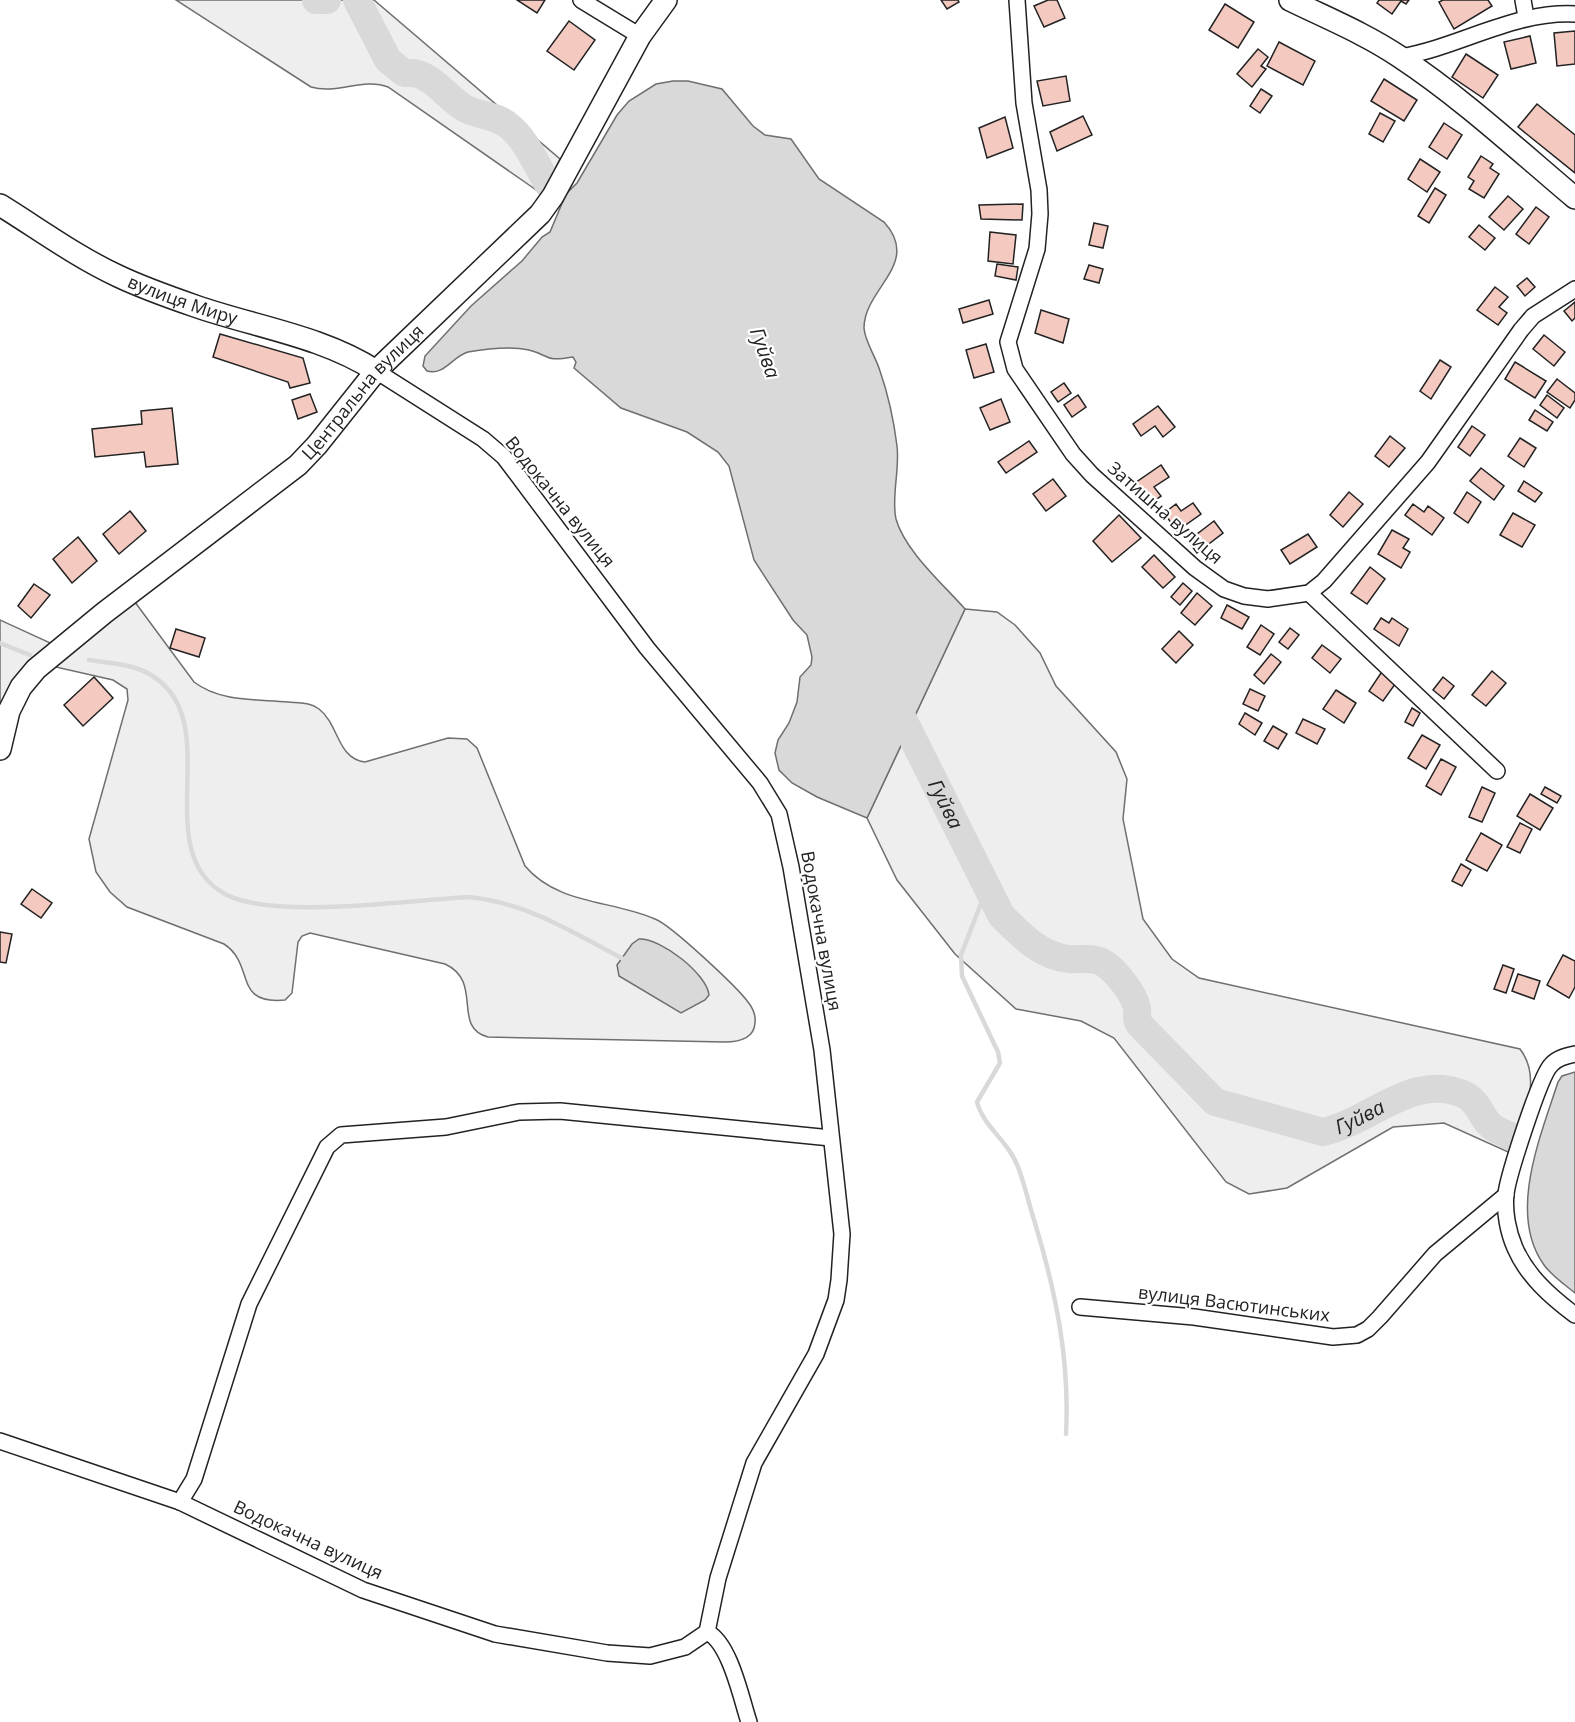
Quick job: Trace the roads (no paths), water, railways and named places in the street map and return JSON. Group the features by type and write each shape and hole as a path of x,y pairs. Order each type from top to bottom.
{"street":[{"path":"581,0 640,36"},
{"name":"Центральна вулиця","path":"0,748 2,728 18,692 36,669 104,613 298,465 317,445 376,371 540,214 557,189 640,36 666,0"},
{"name":"Затишна вулиця","path":"1017,0 1024,103 1039,190 1040,214 1037,249 1008,342 1015,369 1073,454 1092,475 1195,568 1224,589 1244,596 1268,599 1309,593"},
{"path":"1290,0 1400,57 1453,95 1575,198"},
{"path":"1523,0 1526,17"},
{"path":"1400,57 1441,48 1526,17 1575,14"},
{"name":"вулиця Миру","path":"0,205 101,267 129,281 198,307 325,346 359,360 376,371"},
{"path":"1497,771 1309,593 1324,581 1428,462 1533,316 1575,289"},
{"name":"Водокачна вулиця","path":"0,1441 180,1502 363,1590 495,1634 607,1653 650,1656 685,1647 707,1632 723,1559 754,1463 816,1354 836,1300 842,1234 822,1050 791,867 779,814 760,783 647,648 504,457 483,439 376,371"},
{"path":"1575,1054 1560,1058 1546,1071 1510,1172 1506,1195 1509,1228 1524,1265 1538,1283 1575,1316"},
{"path":"180,1502 194,1479 249,1304 327,1147 341,1135 446,1127 519,1112 560,1111 831,1138"},
{"name":"вулиця Васютинських","path":"1080,1307 1194,1317 1333,1337 1357,1335 1368,1329 1380,1317 1435,1254 1506,1195"},
{"path":"707,1632 718,1640 726,1654 749,1722"}],"water":[{"path":"688,81 722,89 753,126 765,135 791,139 819,179 884,222 894,237 897,251 894,263 872,300 866,314 864,328 866,339 883,380 894,427 898,455 894,502 896,519 907,543 916,555 965,609 867,818 817,797 792,783 779,770 775,753 778,740 789,723 797,702 800,677 811,665 812,657 807,635 793,620 754,560 729,466 718,452 687,432 621,408 574,368 576,362 573,357 552,359 529,350 499,348 468,352 438,371 427,371 423,366 425,356 471,306 522,261 542,237 550,232 566,194 577,183 617,115 629,101 656,84"},
{"path":"639,939 659,944 692,968 706,987 709,995 705,1000 681,1013 619,976 617,965 632,944"},
{"path":"1575,1072 1575,1293 1547,1269 1533,1245 1528,1222 1528,1199 1536,1150 1558,1082 1562,1076"}],"waterway":[{"name":"Гуйва","path":"316,0 327,0"},
{"name":"Гуйва","path":"357,0 388,60 404,73 414,73 430,80 466,109 504,122 526,145 548,184"},
{"path":"0,643 30,655"},
{"path":"89,660 139,669 154,677 175,698 184,725 188,755 187,819 191,849 203,874 225,894 247,902 308,907 468,897 489,900 510,905 549,920 625,960"},
{"name":"Гуйва","path":"891,695 1001,915 1016,930 1049,954 1069,959 1097,960 1115,972 1132,996 1140,1025 1215,1102 1323,1132 1341,1127 1410,1094 1428,1089 1446,1089 1465,1095 1475,1104 1490,1125 1512,1137"},
{"path":"987,888 961,955 962,976 998,1052 1000,1063 977,1102 985,1119 1014,1158 1043,1249 1060,1327 1066,1380 1066,1434"}]}
